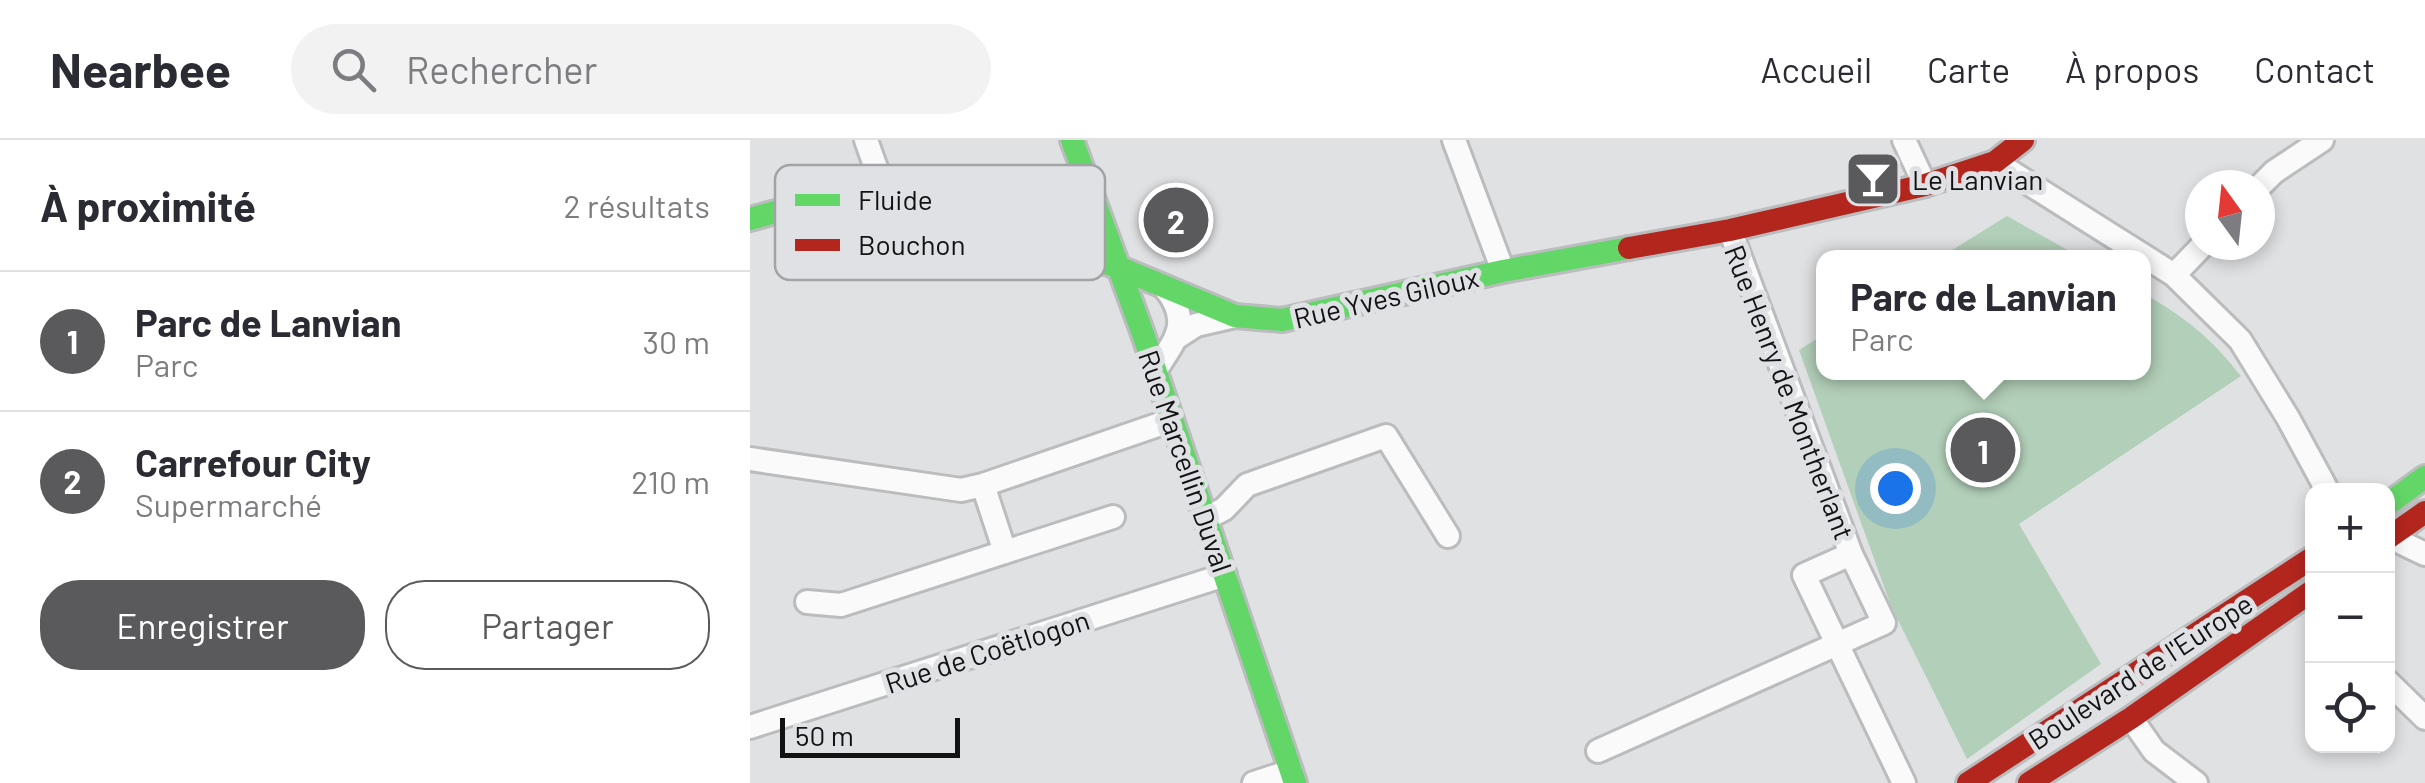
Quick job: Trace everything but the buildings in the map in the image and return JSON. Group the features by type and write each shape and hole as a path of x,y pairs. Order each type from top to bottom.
{"main road":[{"name":"Rue Marcellin Duval","path":"1072,140 1081,165"},
{"name":"Rue Yves Giloux","path":"1105,263 1235,316 1282,320 1503,271 1730,230 1925,186 1996,162 2023,140"},
{"name":"Rue Yves Giloux","path":"750,219 775,212"},
{"name":"Rue Marcellin Duval","path":"1105,228 1293,777"},
{"path":"2395,499 2425,477"},
{"path":"2395,533 2425,512"},
{"name":"Boulevard de l'Europe","path":"1968,783 2305,563"},
{"name":"Boulevard de l'Europe","path":"2030,783 2131,718 2305,596"}],"street":[{"path":"866,140 875,165"},
{"path":"1454,140 1503,271"},
{"path":"1904,140 1925,186"},
{"path":"2275,171 2322,140"},
{"path":"1996,162 2135,250"},
{"name":"Rue Henry de Montherlant","path":"1598,752 1884,623 1851,554 1730,230"},
{"path":"2151,260 2174,275 2240,340 2323,483"},
{"path":"2174,275 2188,260"},
{"path":"1156,370 1179,326 1178,304 1165,288"},
{"path":"1176,338 1196,325 1235,316"},
{"path":"750,459 961,490 1172,420"},
{"path":"1205,520 1224,509 1247,485 1386,436 1448,536"},
{"path":"983,485 1005,552"},
{"path":"807,602 841,606 1113,517"},
{"path":"2395,539 2420,551"},
{"name":"Rue Henry de Montherlant","path":"1851,554 1804,574 1904,783"},
{"name":"Rue de Coëtlogon","path":"750,727 1225,575"},
{"path":"2395,689 2425,718"},
{"path":"2131,718 2154,751 2196,783"},
{"path":"1254,783 1293,777"}],"green space":[{"path":"2007,216 2068,250 1952,250"},
{"path":"2151,298 2196,329 2241,376 2019,524 2101,664 1967,759 1891,606 1799,350 1816,339 1816,380 2151,380"}],"traffic: fast":[{"path":"1072,140 1081,165"},
{"path":"750,219 775,212"},
{"path":"1105,230 1295,783"},
{"path":"1105,263 1235,316 1282,320 1503,271 1629,248"},
{"path":"2395,499 2425,477"}],"traffic: jam":[{"path":"1629,248 1730,230 1925,185 1995,162 2023,140"},
{"path":"2395,533 2425,512"},
{"path":"1968,783 2305,563"},
{"path":"2029,783 2131,718 2305,596"}],"place":[{"name":"Le Lanvian","path":"1873,179"},
{"name":"Carrefour City","path":"1176,220"},
{"name":"Parc de Lanvian","path":"1983,450"}]}
